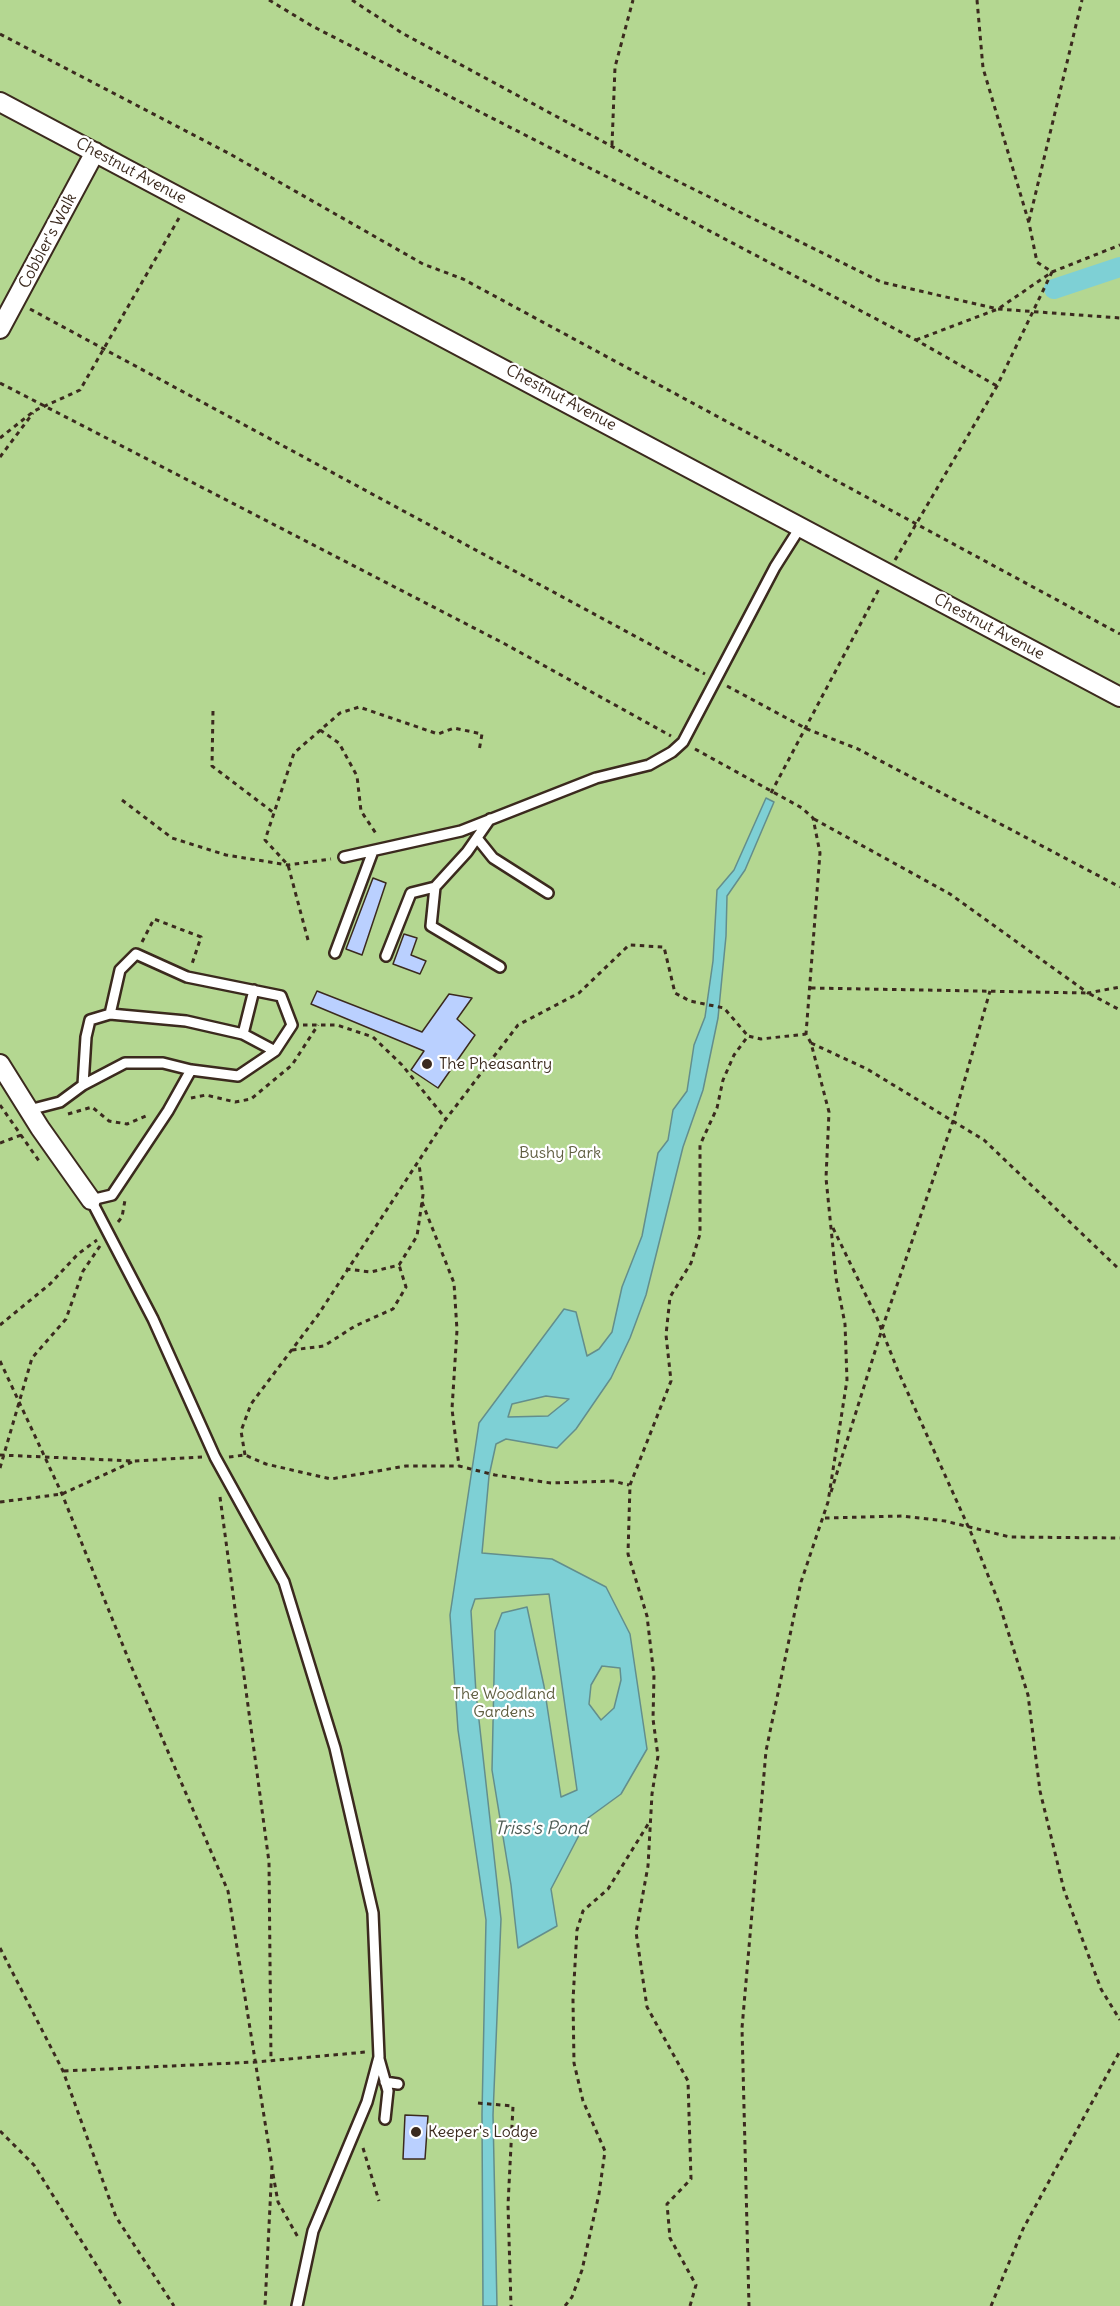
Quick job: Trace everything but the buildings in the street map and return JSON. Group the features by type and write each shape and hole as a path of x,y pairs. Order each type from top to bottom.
{"street":[{"name":"Chestnut Avenue","path":"0,102 1120,697"},
{"name":"Cobbler's Walk","path":"0,329 95,152"},
{"path":"0,1064 40,1128 92,1200"}],"lane":[{"path":"344,857 461,831 596,778 649,765 682,742 717,681 775,567 801,526"},
{"path":"490,819 477,838 435,887 431,926 500,966"},
{"path":"477,838 493,858 548,893"},
{"path":"335,953 373,851"},
{"path":"386,956 411,893 435,887"},
{"path":"29,1110 60,1102 83,1084 125,1063 163,1063 191,1070 238,1076 275,1051 292,1025 281,996 187,977 136,954 120,970 110,1014"},
{"path":"243,1034 254,990"},
{"path":"83,1084 86,1037 90,1020 110,1014 186,1021 243,1034 275,1051"},
{"path":"191,1070 168,1111 112,1195 92,1200 153,1319 215,1457 284,1582 335,1748 373,1913 379,2054 385,2082 391,2096 386,2119"},
{"path":"297,2306 309,2248 367,2102 379,2054"},
{"path":"385,2082 398,2084"}],"path":[{"path":"269,0 312,26 916,340 998,386"},
{"path":"351,0 402,33 663,174 880,282 998,309 1120,318"},
{"path":"612,145 615,67 633,0"},
{"path":"977,0 983,68 1029,223 1037,262 1052,272"},
{"path":"1029,223 1082,0"},
{"path":"0,34 230,154 423,264 463,279 803,465 917,523 1120,633"},
{"path":"0,438 34,411 80,390 189,201"},
{"path":"916,340 998,309 1052,272 1120,244"},
{"path":"771,793 888,573 998,386 1032,310 1052,272"},
{"path":"15,301 807,729 858,749 1120,887"},
{"path":"0,383 42,407 209,489 505,644 801,808 813,818 950,894 1088,993 1120,1010"},
{"path":"0,457 19,435 34,411"},
{"path":"308,940 288,865 265,840 294,753 340,713 359,707 438,734 454,728 482,734 479,751"},
{"path":"213,711 212,766 274,813"},
{"path":"319,730 339,743 357,776 361,811 374,832 390,847"},
{"path":"122,800 172,838 226,855 288,865 344,857"},
{"path":"749,2306 742,2028 766,1751 801,1582 825,1518 847,1380 845,1324 836,1278 826,1178 829,1112 811,1043 806,1034 820,853 813,818"},
{"path":"136,954 154,919 201,937 187,977"},
{"path":"245,1455 241,1431 250,1404 318,1315 446,1119 518,1025 579,993 629,945 664,947 675,993 690,1001 724,1008 748,1036 761,1039 806,1034"},
{"path":"811,988 1088,993 1120,987"},
{"path":"828,1502 882,1329 953,1121 990,991"},
{"path":"292,1025 337,1025 373,1037 402,1065 446,1119"},
{"path":"690,2306 696,2285 670,2238 667,2204 691,2179 688,2081 647,2007 636,1932 648,1866 658,1756 653,1719 654,1676 647,1616 628,1554 630,1485 671,1380 666,1335 670,1297 691,1263 700,1234 700,1145 717,1108 723,1080 734,1055 748,1036"},
{"path":"811,1043 867,1069 984,1140 1120,1270"},
{"path":"0,1143 40,1128"},
{"path":"346,1269 371,1272 399,1265 417,1236 422,1202 419,1162"},
{"path":"422,1202 454,1283 458,1330 452,1409 459,1466"},
{"path":"831,1224 882,1329 969,1527 999,1603 1028,1695 1040,1791 1064,1890 1101,1989 1120,2020"},
{"path":"0,1325 50,1284 78,1254 109,1232"},
{"path":"0,1468 17,1402 32,1358 66,1318 83,1271 109,1232"},
{"path":"290,1351 324,1346 355,1326 393,1309 406,1287 399,1265"},
{"path":"0,1362 62,1494 132,1668 228,1891 278,2202 296,2236 309,2248"},
{"path":"2,1456 134,1461 236,1458 245,1455 266,1464 331,1479 406,1466 459,1466 551,1483 612,1481 630,1485"},
{"path":"0,1502 62,1494 134,1461"},
{"path":"219,1490 268,1862 271,2061"},
{"path":"825,1518 902,1516 969,1527 1010,1537 1120,1538"},
{"path":"565,2306 572,2297 582,2270 599,2194 604,2151 583,2101 574,2063 573,2000 577,1930 583,1911 608,1889 651,1819"},
{"path":"0,1948 63,2071 116,2217 174,2306"},
{"path":"992,2306 1023,2229 1120,2051"},
{"path":"63,2071 379,2054"},
{"path":"478,2103 513,2106 508,2205 511,2306"},
{"path":"357,2126 379,2201"},
{"path":"0,2131 34,2165 122,2306"},
{"path":"266,2306 272,2166"}],"green space":[{"name":"Bushy Park","path":"0,0 1120,0 1120,2306 0,2306"}],"water":[{"name":"Triss's Pond","path":"766,798 774,802 745,870 727,896 726,936 718,1018 703,1090 683,1147 646,1295 630,1338 611,1378 576,1429 557,1448 506,1439 496,1444 489,1476 482,1553 552,1559 606,1587 630,1634 647,1749 621,1794 588,1818 551,1889 557,1926 518,1948 511,1885 492,1770 495,1631 502,1613 527,1607 544,1686 561,1797 577,1790 549,1594 475,1599 471,1611 476,1693 501,1919 493,2115 497,2306 483,2306 482,2114 486,1920 458,1730 450,1615 479,1423 564,1309 576,1312 587,1356 599,1349 612,1332 622,1287 642,1236 658,1153 668,1140 673,1110 687,1091 694,1045 705,1017 713,961 717,890 734,870","holes":["546,1396 569,1399 548,1416 508,1417 512,1404","602,1666 620,1668 621,1680 614,1708 601,1720 589,1704 591,1685"]}],"waterway":[{"path":"1054,289 1120,267"}],"place":[{"name":"The Pheasantry","path":"427,1064"},
{"name":"Keeper's Lodge","path":"416,2132"}],"park label":[{"name":"The Woodland Gardens","path":"504,1703"}]}
